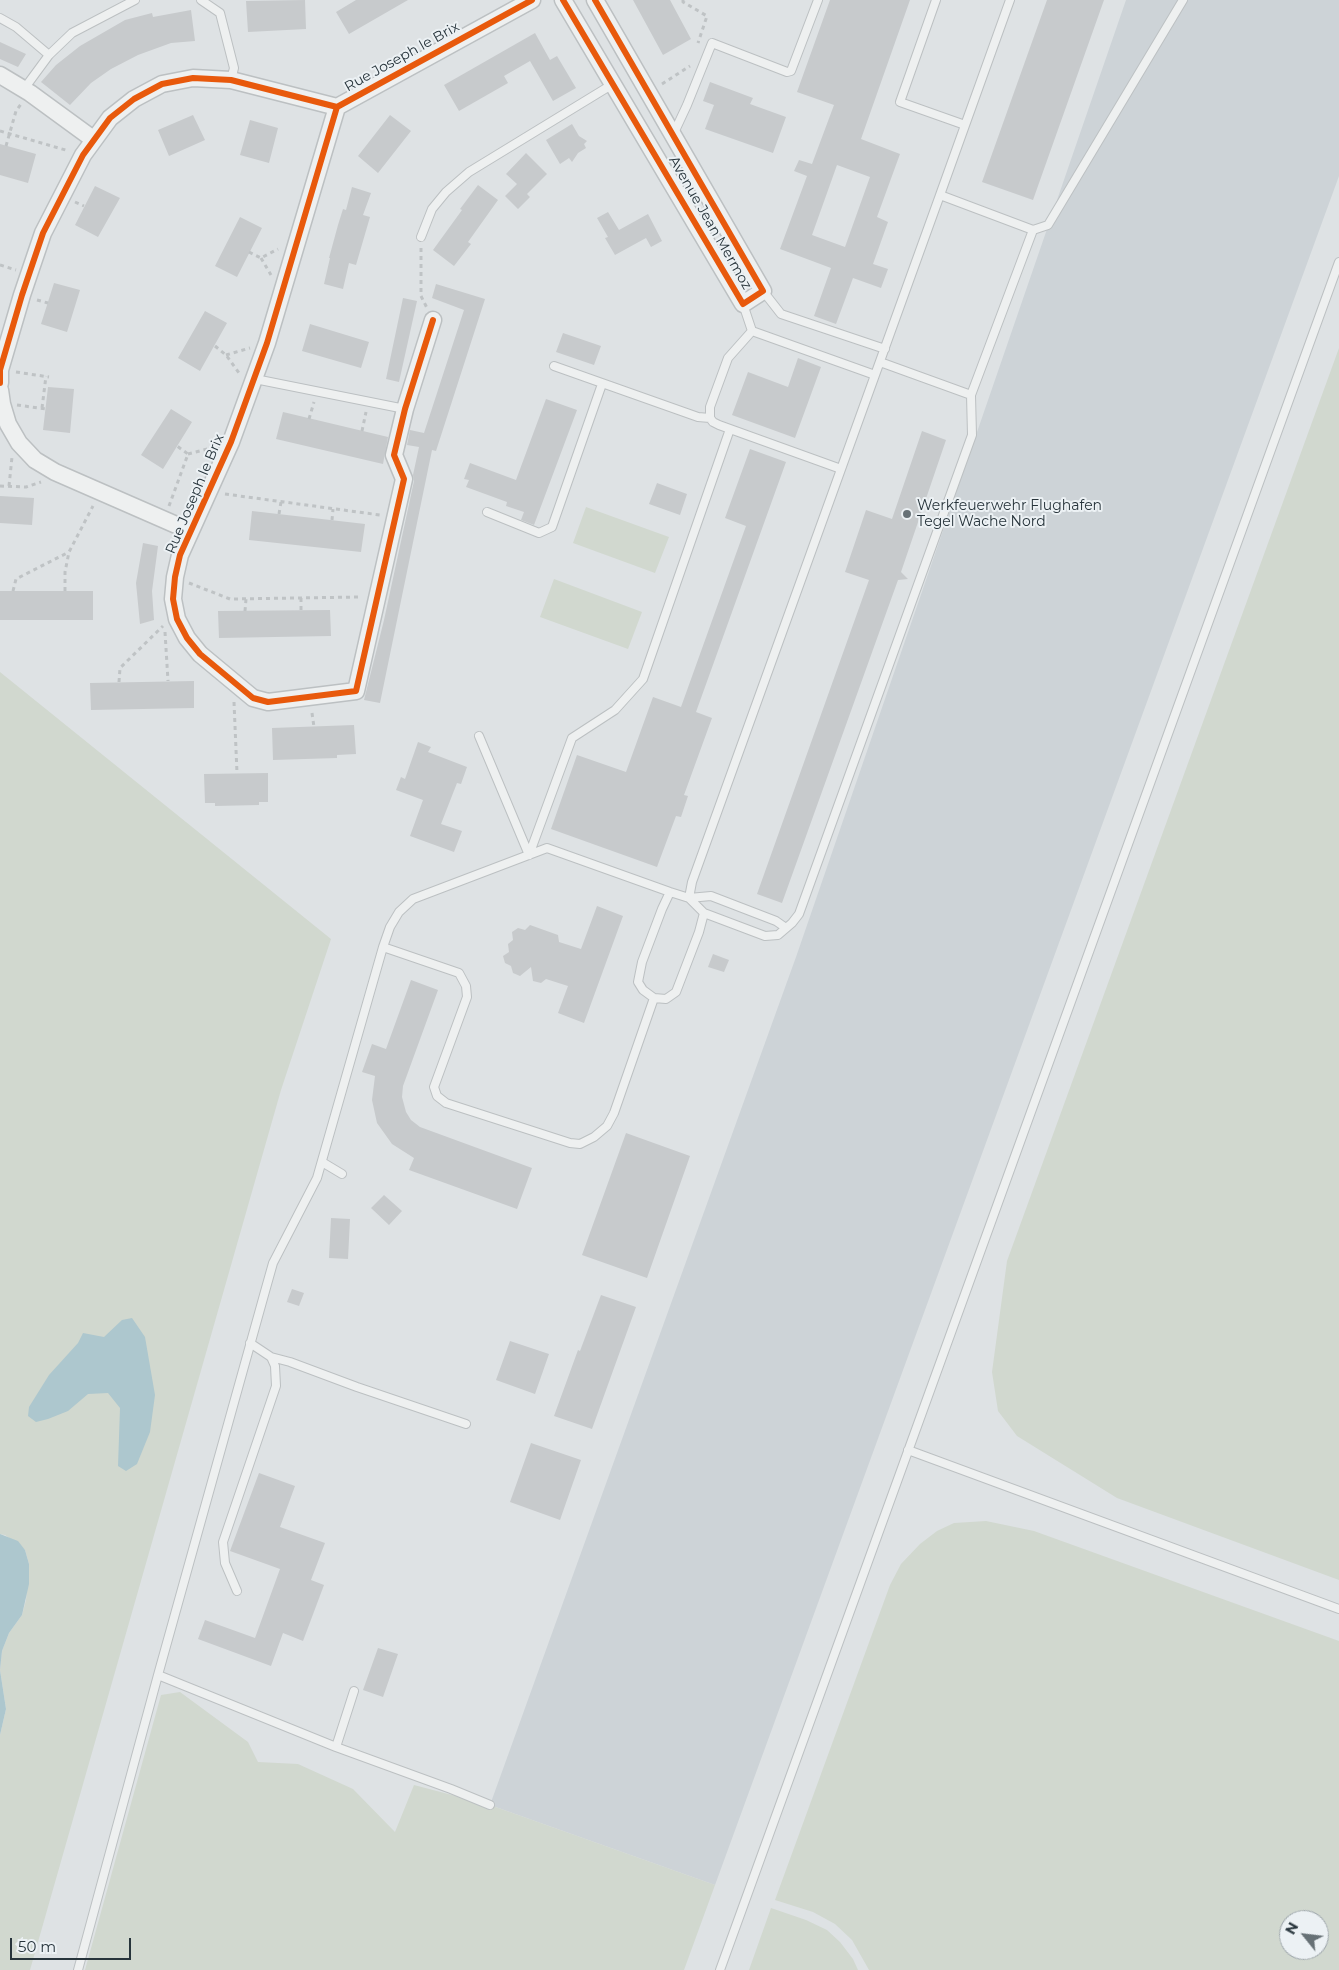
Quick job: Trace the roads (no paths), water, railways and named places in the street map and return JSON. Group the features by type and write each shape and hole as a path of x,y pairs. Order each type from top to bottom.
{"street":[{"name":"Rue Joseph le Brix","path":"433,320 405,409 394,455 404,479 356,691 268,702 253,698 200,654 187,638 177,619 173,599 175,577 180,555 209,492 253,385 282,296 337,107 532,0"},
{"name":"Avenue Jean Mermoz","path":"563,0 743,304 763,291 595,0"},
{"path":"0,75 27,91 93,139"},
{"path":"0,383 0,370 28,274 43,233 83,155 110,118 134,99 162,84 193,78 231,80 337,107"},
{"path":"1,397 8,424 19,443 35,460 55,472 190,531"}],"lane":[{"path":"27,91 49,55 72,33 135,0"},
{"path":"201,0 220,13 234,68 231,80"},
{"path":"673,135 688,105 712,43 787,72 791,71 818,0"},
{"path":"936,0 900,102 965,125"},
{"path":"689,898 692,882 1010,0"},
{"path":"940,195 1033,230 1048,225 1183,0"},
{"path":"0,18 16,27 49,55"},
{"path":"421,236 432,209 446,192 468,172 613,84"},
{"path":"689,898 704,913 765,936 778,935 799,914 972,435 971,396 1033,230"},
{"path":"720,1970 1339,262"},
{"path":"763,291 781,314 885,350"},
{"path":"743,304 752,330"},
{"path":"752,330 875,375"},
{"path":"752,330 728,358 710,407 710,418 713,422 730,429 841,469"},
{"path":"880,362 971,396"},
{"path":"554,366 698,417 710,418"},
{"path":"487,512 539,533 547,531 552,527 602,384"},
{"path":"253,385 317,392 405,409"},
{"path":"529,855 572,738 615,710 643,679 730,429"},
{"path":"479,736 529,855"},
{"path":"78,1970 273,1264 317,1178 382,947 390,926 399,912 413,899 547,848 689,898 711,896 776,921 786,928"},
{"path":"670,892 642,962 638,982 642,990 654,998 666,999 676,992 699,932 704,913"},
{"path":"382,947 459,973 466,986 467,997 434,1087 437,1096 446,1103 570,1143 580,1144 594,1138 607,1126 614,1112 654,998"},
{"path":"322,1162 342,1174"},
{"path":"250,1343 271,1357 466,1424"},
{"path":"237,1591 226,1563 223,1542 276,1386 275,1366 271,1357"},
{"path":"908,1450 1339,1609"},
{"path":"158,1675 336,1747 451,1788 490,1805"},
{"path":"336,1747 354,1691"}],"water":[{"path":"132,1318 145,1337 155,1395 150,1432 137,1464 126,1471 118,1466 120,1408 108,1393 88,1394 68,1411 48,1419 36,1422 28,1416 29,1407 49,1375 78,1343 83,1333 104,1337 122,1320"},
{"path":"0,1534 18,1541 25,1550 29,1564 29,1584 22,1615 9,1633 2,1651 0,1670"},
{"path":"0,1670 6,1709 0,1735"}],"place":[{"name":"Werkfeuerwehr Flughafen Tegel Wache Nord","path":"907,514"}]}
